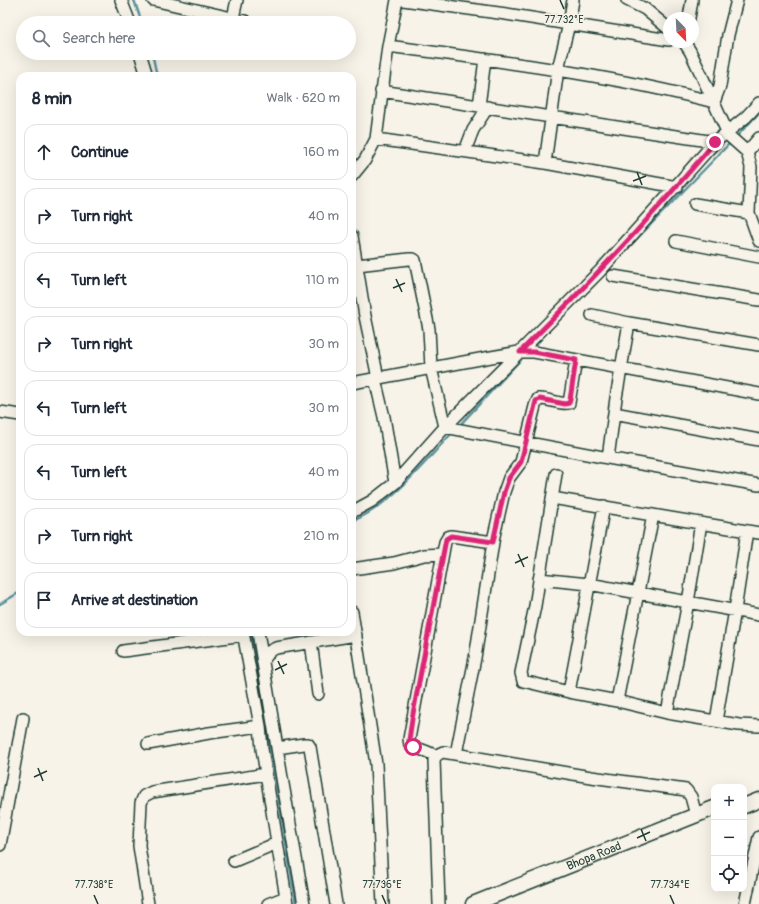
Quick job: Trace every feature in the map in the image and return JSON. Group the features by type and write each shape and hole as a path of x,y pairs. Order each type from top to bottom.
{"main road":[{"path":"747,795 759,790"},
{"path":"747,805 759,800"},
{"name":"Bhopa Road","path":"474,904 711,809"},
{"name":"Bhopa Road","path":"499,904 711,819"}],"street":[{"path":"122,0 128,16"},
{"path":"154,0 194,4 228,16"},
{"path":"234,16 237,0"},
{"path":"356,171 365,160 376,139 381,91 397,0"},
{"path":"403,0 663,39"},
{"path":"545,162 558,69 573,0"},
{"path":"627,0 646,5 663,23"},
{"path":"690,12 692,0"},
{"path":"714,102 720,86 728,35 737,0"},
{"path":"388,46 558,69 714,102"},
{"path":"688,48 731,138 752,156"},
{"path":"465,152 483,106 485,59"},
{"path":"142,60 146,72"},
{"path":"381,91 715,142 731,138 746,117 759,103"},
{"path":"759,138 752,156 755,191 749,213 759,241"},
{"path":"376,139 545,162 677,187"},
{"path":"356,510 372,501 395,483 452,428 526,352 677,187 715,142"},
{"path":"695,204 749,213"},
{"path":"676,241 759,257"},
{"path":"356,259 395,483"},
{"path":"357,265 409,259 415,260 429,330 431,368 452,428"},
{"path":"613,276 759,300"},
{"path":"592,315 759,345"},
{"path":"608,458 614,413 630,323"},
{"path":"356,382 526,352 622,368 759,394"},
{"path":"456,754 475,658 493,542 506,484 512,473 521,462 538,399 545,399 565,404 569,403 576,360"},
{"path":"0,412 16,414"},
{"path":"614,413 759,440"},
{"path":"452,428 759,485"},
{"path":"556,474 535,606 521,672 523,681 569,692 617,700 667,713 739,725 759,726"},
{"path":"552,498 759,533"},
{"path":"569,692 582,614 604,506"},
{"path":"617,700 653,515"},
{"path":"667,713 701,523"},
{"path":"716,721 747,531"},
{"path":"435,756 429,751 413,747 410,745 409,740 445,542 448,537 451,536 493,542"},
{"path":"356,568 394,563 424,555 443,554"},
{"path":"539,579 589,584 759,615"},
{"path":"123,651 224,636"},
{"path":"245,636 287,901 268,904"},
{"path":"259,636 304,904"},
{"path":"263,661 270,652 276,648 356,636 376,764 383,904"},
{"path":"311,642 318,694"},
{"path":"0,845 23,718"},
{"path":"148,744 260,726"},
{"path":"277,748 308,744 311,750 336,904"},
{"path":"435,756 443,752 591,777 686,790 691,798 696,815"},
{"path":"435,756 439,904"},
{"path":"148,904 139,846 141,803 144,796 152,792 266,774"},
{"path":"745,904 759,837"},
{"path":"234,861 278,843"}],"waterway":[{"path":"134,0 140,16"},
{"path":"154,60 156,72"},
{"path":"736,137 759,113"},
{"path":"624,252 731,142"},
{"path":"532,349 551,328"},
{"path":"459,426 525,355"},
{"path":"356,519 380,505 393,494 419,469 453,432"},
{"path":"0,604 16,594"},
{"path":"252,636 296,904"}],"route":[{"path":"413,747 409,743 412,719 446,539 451,536 493,542 504,492 509,478 520,465 536,401 538,399 545,399 568,404 570,400 576,360 534,352 520,352 600,271 677,187 715,142"}]}
